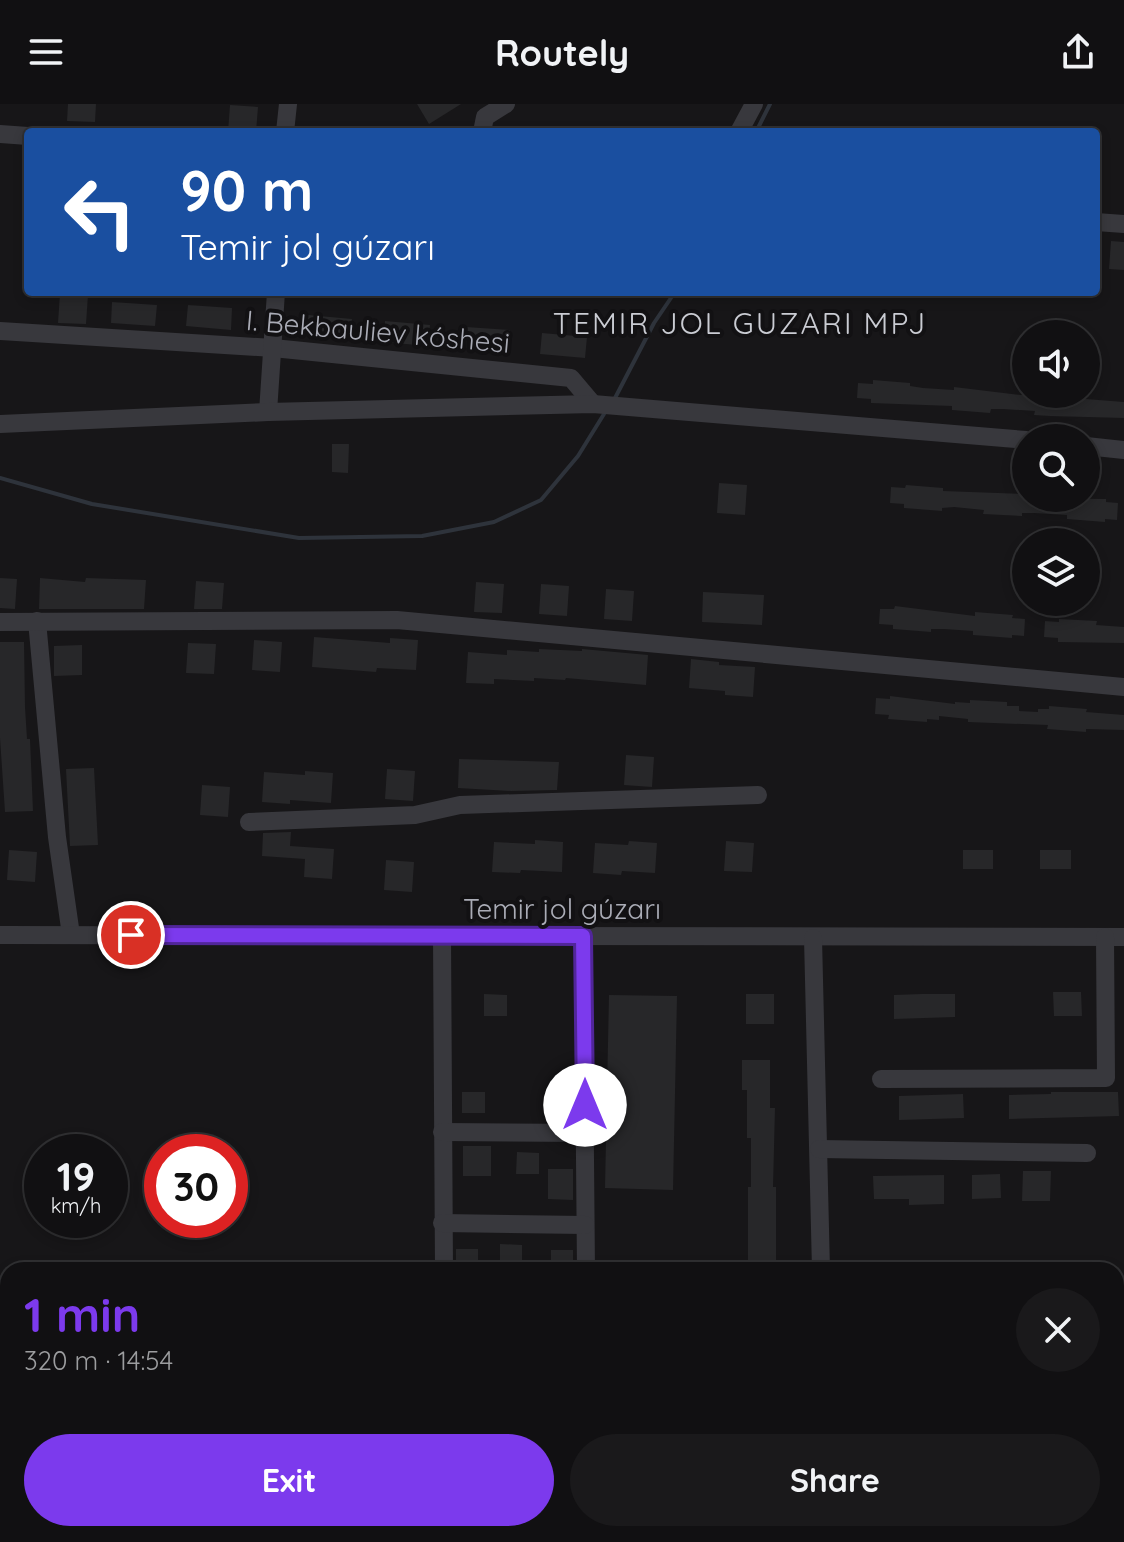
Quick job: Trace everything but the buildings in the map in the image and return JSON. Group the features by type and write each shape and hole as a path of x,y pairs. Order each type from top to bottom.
{"street":[{"path":"285,128 288,104"},
{"path":"483,128 485,117 506,104"},
{"path":"741,128 754,104"},
{"path":"0,134 24,136"},
{"path":"1100,222 1124,224"},
{"path":"268,412 276,296"},
{"name":"I. Bekbauliev kóshesi","path":"0,331 273,348 571,378 593,404"},
{"path":"0,424 268,412 593,404 1012,439"},
{"path":"1100,447 1124,450"},
{"path":"0,622 397,620 1124,687"},
{"path":"37,621 57,837 71,935"},
{"path":"249,822 415,815 460,805 758,795"},
{"name":"Temir jol gúzarı","path":"0,935 1114,937"},
{"path":"442,935 444,1262"},
{"path":"583,936 586,1262"},
{"path":"881,1079 1106,1078 1114,937"},
{"path":"813,938 821,1262"},
{"path":"442,1132 585,1133"},
{"path":"819,1149 1087,1153"},
{"path":"442,1223 585,1225"}],"waterway":[{"path":"758,128 770,104"},
{"path":"614,400 654,323 672,296"},
{"path":"0,478 92,504 299,538 422,536 494,522 541,500 578,456 604,414"}],"district":[{"name":"TEMIR JOL GUZARI MPJ","path":"740,323"}],"route":[{"path":"131,935 583,936 585,1105"}]}
